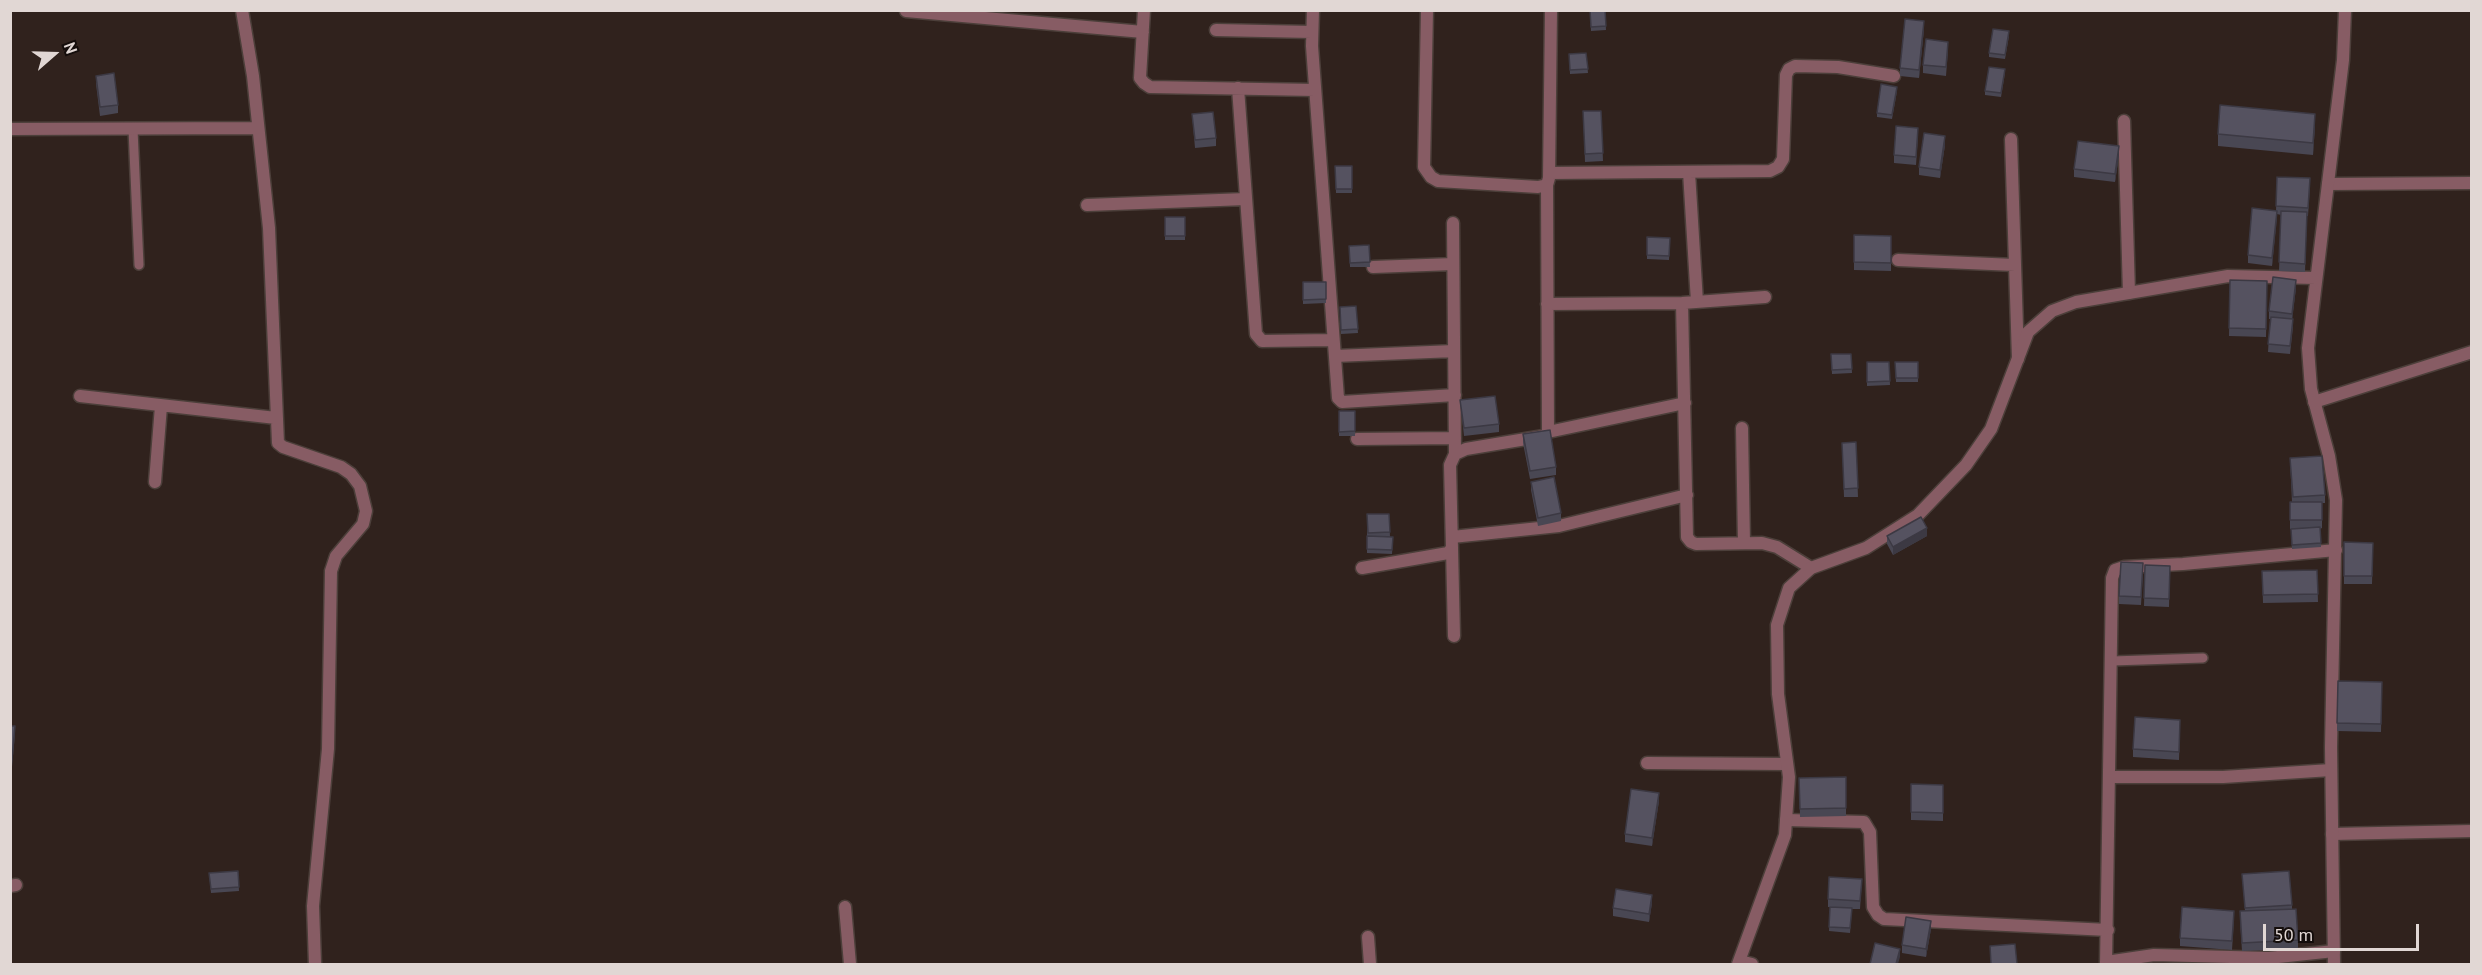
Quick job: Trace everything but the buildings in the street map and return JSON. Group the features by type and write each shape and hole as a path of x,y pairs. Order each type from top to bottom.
{"street":[{"path":"242,10 253,75 269,228 278,443 283,447 341,467 351,474 360,486 366,511 363,524 336,556 332,571 328,749 313,906 315,964"},
{"path":"1144,10 1140,78 1150,87 1315,90"},
{"path":"1313,10 1315,90 1338,398 1342,402 1455,395"},
{"path":"1427,10 1424,167 1431,177 1438,181 1538,187 1548,179 1689,172 1770,171 1778,167 1783,159 1786,75 1789,69 1795,66 1838,67 1894,76"},
{"path":"1548,432 1547,304 1551,10"},
{"path":"2334,964 2331,770 2336,550 2333,478 2308,373 2308,348 2343,60 2345,10"},
{"path":"906,11 1143,32"},
{"path":"1216,30 1312,32"},
{"path":"1238,88 1256,334 1262,341 1333,340"},
{"path":"2124,121 2129,293"},
{"path":"10,129 258,128"},
{"path":"2011,139 2018,359"},
{"path":"1689,172 1696,302"},
{"path":"2328,184 2472,183"},
{"path":"1087,205 1246,199"},
{"path":"1453,223 1455,454 1450,465 1454,636"},
{"path":"1898,260 2015,265"},
{"path":"1372,267 1453,264"},
{"path":"1743,963 1785,835 1789,777 1778,694 1777,625 1789,588 1811,568 1866,548 1918,515 1966,465 1991,429 2028,333 2052,310 2076,302 2228,276 2316,278"},
{"path":"1547,304 1682,303 1765,297"},
{"path":"1682,303 1688,537 1696,544 1762,543 1777,547 1811,568"},
{"path":"1335,356 1454,351"},
{"path":"2314,402 2472,352"},
{"path":"80,396 276,418"},
{"path":"1455,454 1466,449 1544,436 1548,432 1685,403"},
{"path":"155,482 161,405"},
{"path":"1742,428 1744,543"},
{"path":"1357,439 1455,438"},
{"path":"1362,567 1441,556 1452,542 1559,526 1687,495"},
{"path":"2334,951 2269,958 2154,955 2106,963 2112,578 2115,570 2124,567 2336,550"},
{"path":"1647,763 1787,764"},
{"path":"2110,777 2223,777 2331,770"},
{"path":"1786,820 1864,822 1870,832 1873,907 1884,919 2108,930"},
{"path":"2332,834 2472,831"},
{"path":"845,907 850,964"},
{"path":"1368,937 1370,964"}],"lane":[{"path":"133,129 139,265"},
{"path":"2112,661 2203,658"}]}
